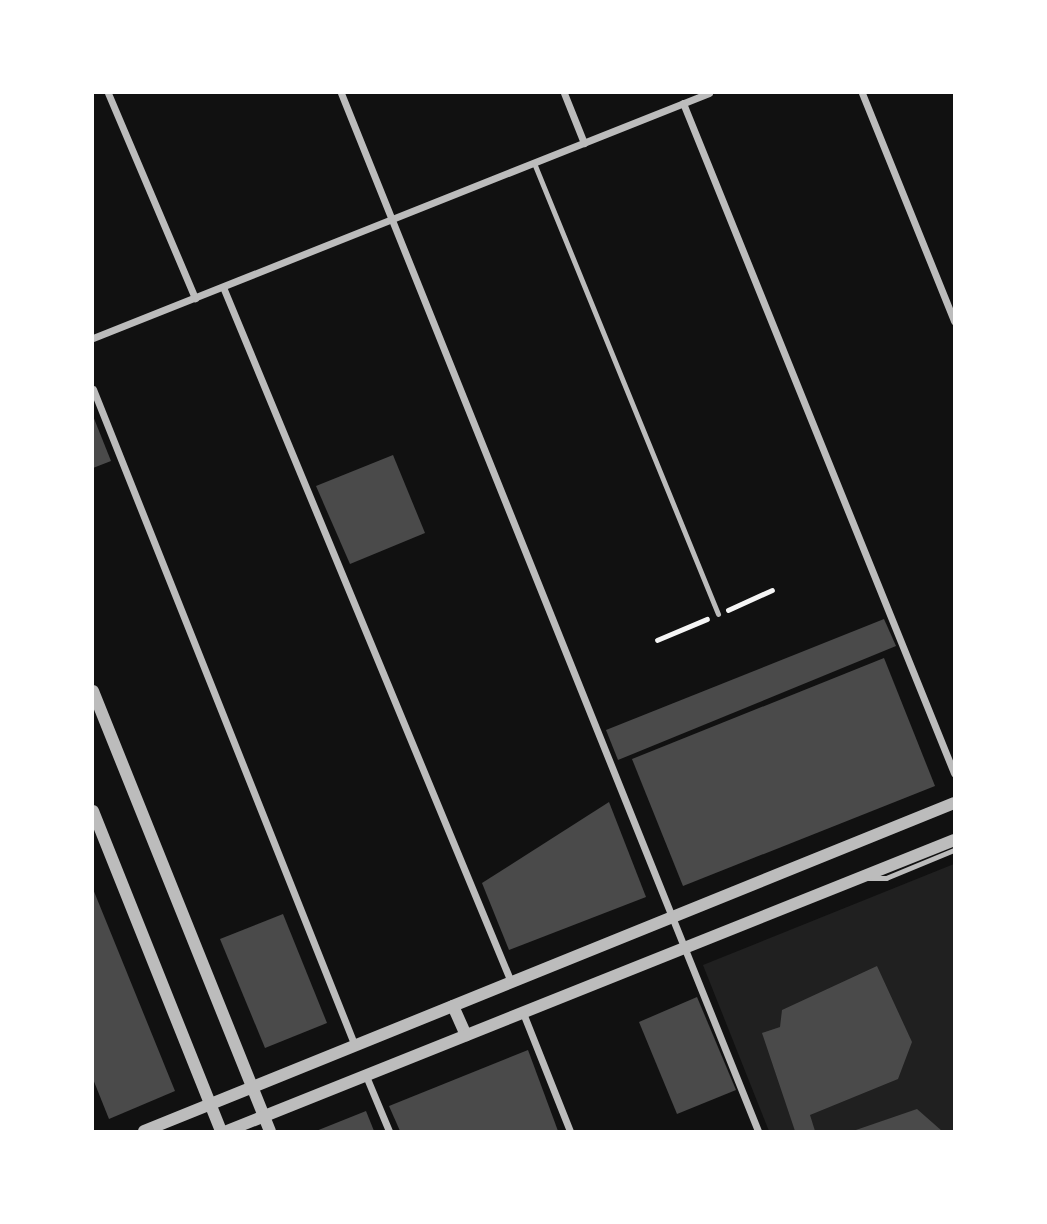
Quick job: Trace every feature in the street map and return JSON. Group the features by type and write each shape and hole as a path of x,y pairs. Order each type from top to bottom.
{"street":[{"path":"108,93 194,298"},
{"path":"341,93 758,1131"},
{"path":"564,93 584,143"},
{"path":"93,338 709,93"},
{"path":"862,93 954,321"},
{"path":"683,103 954,773"},
{"path":"223,286 511,982"},
{"path":"93,389 355,1046"},
{"path":"93,691 271,1131"},
{"path":"144,1131 954,803"},
{"path":"93,811 221,1131"},
{"path":"227,1131 954,840"},
{"path":"453,1006 466,1035"},
{"path":"523,1013 570,1131"},
{"path":"366,1076 388,1131"}],"lane":[{"path":"534,163 718,614"},
{"path":"858,879 886,878 954,850"}],"shaded area":[{"path":"954,864 954,1131 769,1131 703,965"}],"building":[{"path":"93,416 111,461 93,468"},
{"path":"393,455 425,533 350,564 316,486"},
{"path":"884,619 896,646 618,760 606,730"},
{"path":"884,658 935,786 683,886 632,759"},
{"path":"609,802 646,897 509,950 482,883"},
{"path":"93,889 175,1091 109,1119 93,1079"},
{"path":"283,914 327,1023 265,1048 220,939"},
{"path":"877,966 912,1042 898,1079 810,1115 815,1131 795,1131 762,1033 780,1027 782,1010"},
{"path":"697,997 736,1090 677,1114 639,1022"},
{"path":"528,1050 558,1131 400,1131 389,1106"},
{"path":"917,1109 942,1131 853,1131"},
{"path":"366,1111 374,1131 316,1131"}]}
